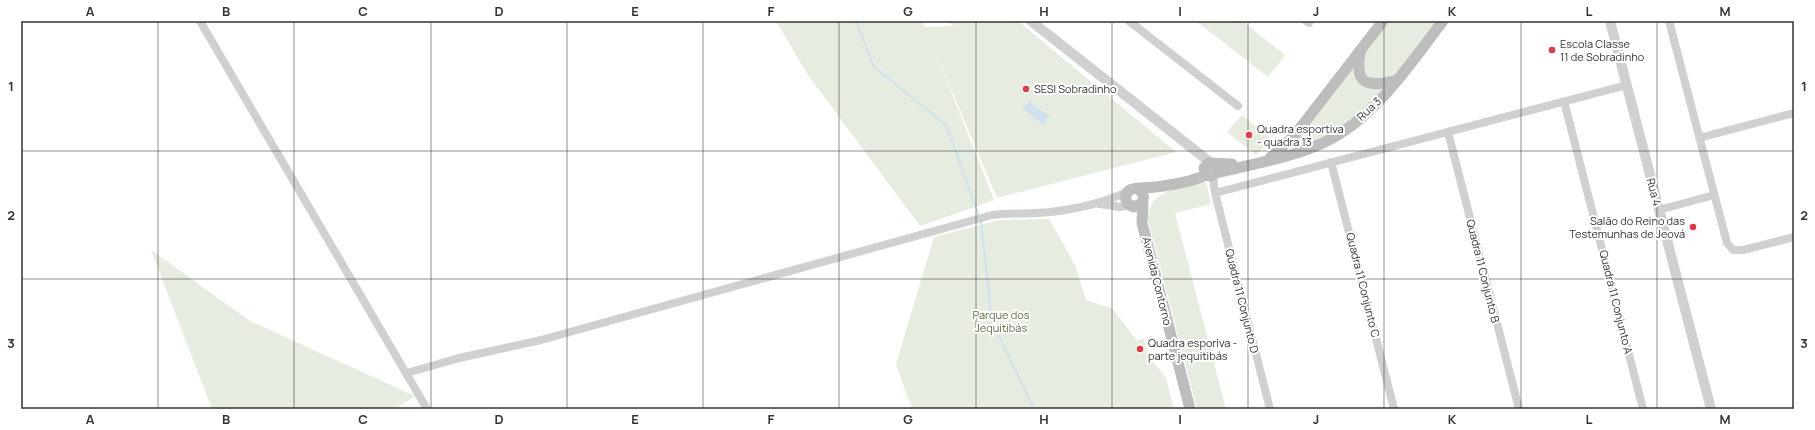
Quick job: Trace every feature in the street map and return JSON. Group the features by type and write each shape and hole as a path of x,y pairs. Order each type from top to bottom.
{"main road":[{"path":"1268,160 1294,136 1383,21"},
{"name":"Rua 3","path":"1210,169 1250,164 1304,149 1324,142 1354,123 1398,80 1443,21"},
{"path":"1360,50 1358,69 1364,81 1369,84 1378,84 1398,80"},
{"path":"1294,136 1298,146 1304,149"},
{"path":"1129,192 1174,184 1210,169"},
{"path":"1129,192 1126,201 1129,206 1136,207 1157,187"},
{"path":"1129,192 1142,193 1144,200"},
{"name":"Avenida Contorno","path":"1144,200 1142,223 1190,409"},
{"name":"Avenida Contorno","path":"1129,206 1142,223"}],"street":[{"path":"200,21 427,409"},
{"path":"1031,21 1191,145 1210,169"},
{"path":"1129,21 1238,106"},
{"name":"Rua 4","path":"1610,21 1710,409"},
{"path":"1669,21 1727,243 1733,250 1743,250 1794,237"},
{"path":"1215,193 1627,85"},
{"name":"Quadra 11 Conjunto A","path":"1564,101 1644,409"},
{"path":"1699,138 1794,113"},
{"name":"Quadra 11 Conjunto B","path":"1448,132 1519,409"},
{"name":"Quadra 11 Conjunto C","path":"1331,162 1394,409"},
{"name":"Quadra 11 Conjunto D","path":"1210,169 1270,409"},
{"path":"407,373 459,358 541,340 992,215 1050,212 1099,204 1129,192"},
{"path":"1659,210 1714,195"},
{"path":"1099,204 1120,208 1129,206"}],"green space":[{"path":"776,21 922,21 925,27 954,26 947,21 1018,21 1176,152 997,198 935,51 994,200 920,226 808,75"},
{"path":"1196,21 1242,21 1285,55 1268,77"},
{"path":"1383,21 1443,21 1398,80 1343,132 1300,147 1294,136"},
{"name":"Quadra esportiva - quadra 13","path":"1242,115 1272,139 1256,155 1227,132"},
{"path":"1206,182 1211,204 1175,213 1226,409 1197,409 1148,220 1149,210 1153,202 1160,196 1177,188"},
{"name":"Parque dos Jequitibás","path":"1049,219 1075,265 1086,300 1113,309 1137,341 1144,338 1148,355 1166,378 1174,409 912,409 896,364 934,237 999,220"},
{"path":"151,250 250,321 415,396 396,409 212,409"}],"water":[{"path":"1029,101 1049,116 1043,125 1023,109"}],"waterway":[{"path":"856,21 874,67 946,125 979,216"},
{"path":"981,220 992,322 1034,409"}],"place":[{"name":"Escola Classe 11 de Sobradinho","path":"1552,50"},
{"name":"SESI Sobradinho","path":"1026,89"},
{"name":"Quadra esportiva - quadra 13","path":"1249,135"},
{"name":"Salão do Reino das Testemunhas de Jeová","path":"1693,227"},
{"name":"Quadra esporiva - parte jequitibás","path":"1140,349"}]}
